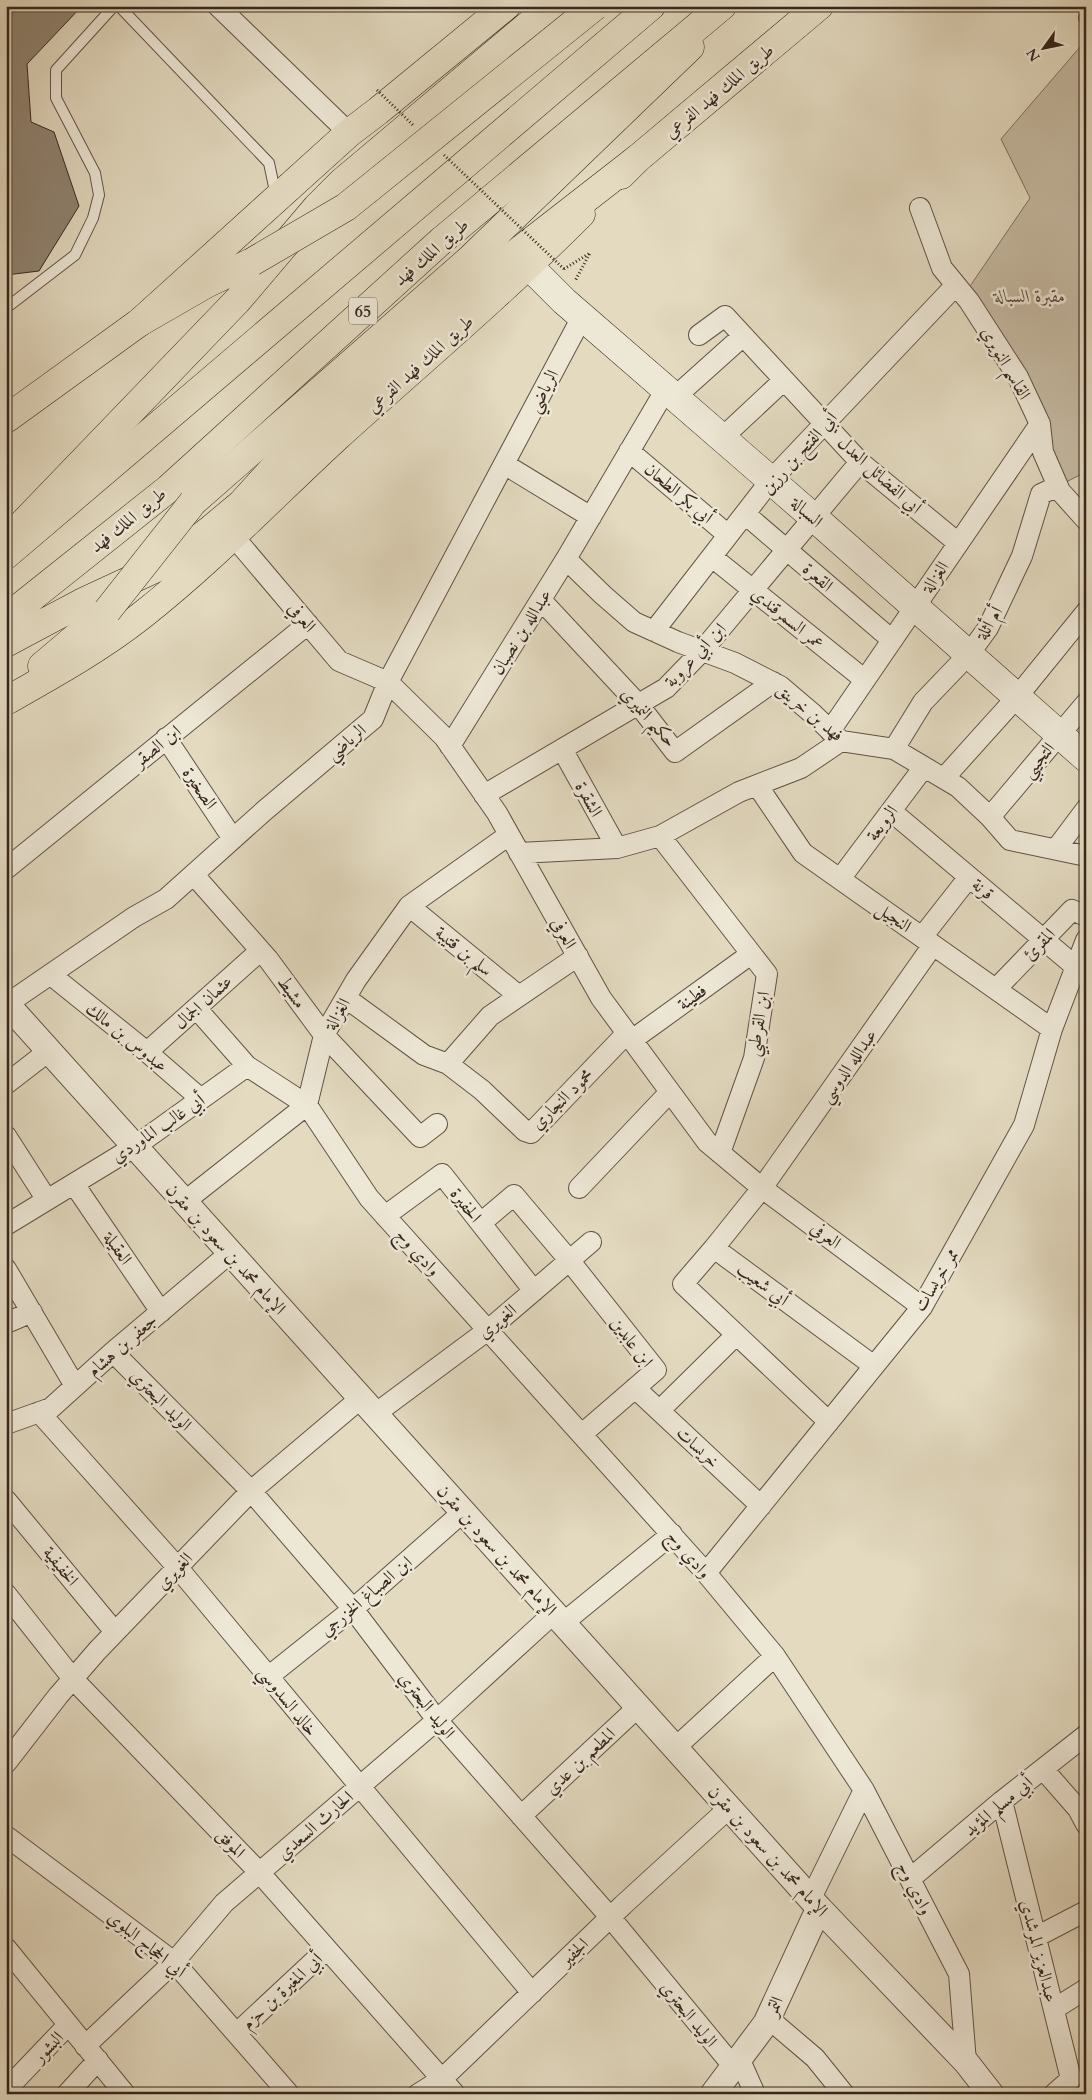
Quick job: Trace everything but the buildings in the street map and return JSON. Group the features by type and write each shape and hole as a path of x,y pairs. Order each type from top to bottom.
{"main road":[{"path":"6,541 237,301 317,207 342,182 551,6"},
{"path":"6,419 140,322 206,284 252,262 346,207 595,6"},
{"name":"65","path":"6,555 651,6"},
{"path":"6,696 107,611 193,502 469,260 691,46 724,6"},
{"name":"طريق الملك فهد","path":"6,618 168,488 441,241 724,6"},
{"name":"طريق الملك فهد الفرعي","path":"6,701 84,656 141,616 234,537 275,494 529,266 637,159 820,6"},
{"path":"140,322 348,133 378,111 500,8"},
{"path":"6,643 167,562 204,534 241,504 301,438 388,357 470,288 637,159"},
{"name":"السبالة","path":"529,266 573,309 771,480 1086,758"}],"street":[{"path":"218,6 348,133"},
{"name":"القاسم النويري","path":"920,208 942,268 969,301 1018,377 1040,424 1043,452 1060,491 1086,520"},
{"name":"أبي الفتح بن رزين","path":"654,631 771,480 956,285"},
{"name":"الرياضي","path":"7,1004 134,917 166,899 374,718 388,682 504,464 573,309"},
{"name":"أبي الفضائل العدل","path":"699,335 724,316 860,462 958,543"},
{"name":"عبدالله بن نصبان","path":"450,746 566,559 629,451 670,393 743,336"},
{"path":"722,438 784,380"},
{"name":"الغزالة","path":"519,853 617,848 660,836 739,792 801,768 836,736 865,680 1040,424"},
{"name":"أبي بكر الطحان","path":"629,451 728,535"},
{"name":"ابن أبي عروبة","path":"484,795 666,688 702,651 860,462"},
{"path":"504,464 591,516"},
{"name":"أم أثلة","path":"894,749 923,702 969,654 988,628 1001,605 1022,556 1041,494 1058,486"},
{"name":"القعرة","path":"745,514 892,640"},
{"name":"العرفي","path":"234,537 339,661 388,682 444,737 509,835 601,998 707,1142 762,1188 922,1307"},
{"name":"عمر السمرقندي","path":"712,557 865,680"},
{"name":"فهد بن خرينق","path":"566,559 634,622 735,663 773,682 787,692 836,736 894,749 944,778 958,787 990,817 1010,840 1086,856"},
{"name":"حكيم النميري","path":"541,600 638,704 676,752 773,682"},
{"path":"944,778 1017,697 1086,612"},
{"name":"ابن الصقر","path":"6,869 308,624"},
{"name":"التجيبي","path":"990,817 1086,703"},
{"name":"الصخيرة","path":"166,738 233,839"},
{"name":"الشقرة","path":"562,749 617,848"},
{"name":"الرويعة","path":"840,879 924,767"},
{"name":"النجيل","path":"757,785 803,853 1052,1029"},
{"path":"1056,849 1086,809"},
{"name":"قرنة","path":"891,811 1076,967"},
{"name":"الغزالة","path":"307,1104 324,1035 356,980 409,906 509,835"},
{"name":"ابن القرطبي","path":"660,836 767,974 754,1058 720,1153"},
{"name":"مشيط","path":"194,874 260,951 324,1035 420,1136 437,1124"},
{"name":"عبدالله الدوسي","path":"762,1188 970,877"},
{"name":"سلم بن قتيبة","path":"409,906 519,996"},
{"name":"المقرئ","path":"996,989 1072,910 1086,916"},
{"name":"ممر خريسات","path":"706,1573 922,1307 1024,1125 1052,1029 1086,940"},
{"name":"عثمان الجمال","path":"146,1052 260,951"},
{"name":"فطينة","path":"629,1037 751,954"},
{"path":"448,1064 490,1016 578,956"},
{"name":"عبدوس بن مالك","path":"51,975 201,1099"},
{"name":"محمود النجاري","path":"346,998 424,1055 448,1064 482,1090 525,1131 531,1133 629,1037"},
{"name":"الإمام محمد بن سعود بن مقرن","path":"7,1004 815,1903 966,2062 991,2094"},
{"path":"184,1202 307,1104 247,1066 196,1008"},
{"path":"6,1084 50,1050"},
{"name":"أبي غالب الماوردي","path":"6,1225 134,1147 247,1066"},
{"path":"579,1188 670,1092"},
{"name":"وادي وج","path":"307,1104 369,1198 672,1534 775,1656 864,1790 959,1974 966,2062"},
{"path":"6,1136 47,1200"},
{"name":"الحفيرة","path":"385,1216 442,1174 534,1291"},
{"name":"العقيلة","path":"74,1184 161,1312"},
{"path":"762,1188 714,1248 682,1284 829,1422"},
{"path":"481,1223 514,1195 569,1260"},
{"name":"الغويري","path":"6,1763 72,1679 251,1491 368,1406 488,1330 592,1242"},
{"name":"أبي شعيب","path":"714,1248 874,1366"},
{"name":"جعفر بن هشام","path":"6,1424 51,1408 113,1352 230,1254"},
{"name":"ابن عابدين","path":"569,1260 656,1370 582,1434"},
{"path":"6,1269 75,1386"},
{"path":"6,1324 32,1312"},
{"path":"660,1410 736,1335"},
{"name":"الوليد البحتري","path":"113,1352 251,1491 353,1609 437,1720 736,2062 755,2094"},
{"name":"خريسات","path":"635,1388 761,1506"},
{"name":"خالد السدوسي","path":"39,1412 178,1568 532,1993"},
{"name":"الخفيفية","path":"6,1500 115,1632"},
{"name":"ابن الصباغ الخزرجي","path":"268,1677 353,1609 463,1512"},
{"name":"الحارث السعدي","path":"67,2094 92,2053 224,1903 559,1618 672,1534"},
{"name":"الموفق","path":"6,1594 72,1679 259,1872 449,2086"},
{"path":"675,1748 775,1656"},
{"name":"المطعم بن عدي","path":"521,1816 638,1707"},
{"name":"أبي مسلم المؤيد","path":"910,1878 1002,1800 1085,1737"},
{"path":"1043,1769 1083,1813"},
{"path":"815,1903 864,1790"},
{"name":"عبدالعزيز المرشدي","path":"1002,1800 1071,2080 1054,2094"},
{"name":"الجفير","path":"418,2094 449,2086 532,1993 610,1917 729,1808"},
{"name":"أبي الحجاج البلوي","path":"6,1836 174,1962 290,2094"},
{"name":"التمر","path":"713,2094 768,2018 815,1903"},
{"path":"1036,1936 1086,1911"},
{"path":"6,1948 125,2094"},
{"name":"أبي المغيرة بن حزم","path":"236,2033 327,1949"},
{"path":"1054,2009 1086,1989"},
{"path":"768,2018 815,2058 844,2094"},
{"name":"البشور","path":"6,2090 68,2025"}],"lane":[{"path":"6,308 75,255 93,218 99,196 95,173 56,98 56,70 114,6"},
{"path":"119,6 269,163 277,199"}],"path":[{"path":"377,90 420,131"},
{"path":"442,152 564,269 590,253 573,309"}],"green space":[{"name":"مقبرة السبالة","path":"1086,40 1086,472 1058,486 1040,424 964,295 1030,198 1001,139"}]}
